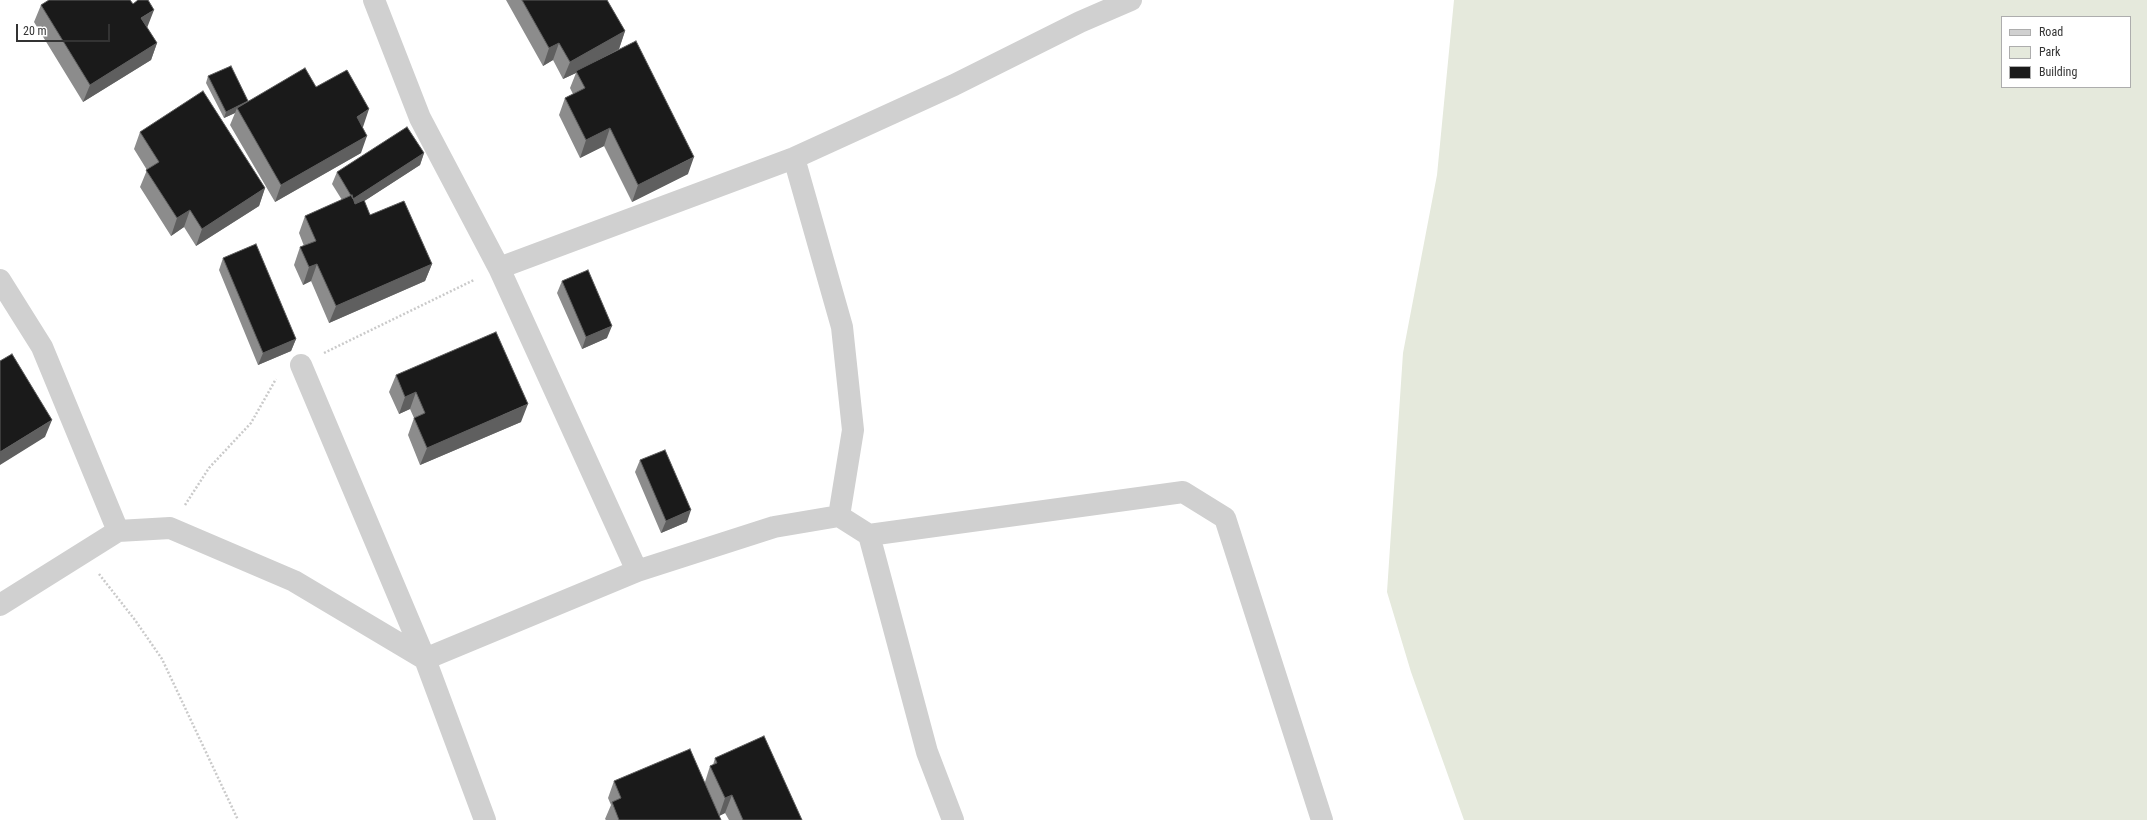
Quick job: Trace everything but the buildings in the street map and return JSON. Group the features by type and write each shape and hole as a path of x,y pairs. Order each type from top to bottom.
{"street":[{"path":"374,0 420,118 499,268 637,571"},
{"path":"499,268 794,158 954,85 1080,22 1131,0"},
{"path":"794,158 842,327 853,430 839,516"},
{"path":"0,280 42,346 118,531"},
{"path":"302,365 425,659 485,820"},
{"path":"425,659 637,571 774,527 839,516 869,535 1184,492 1225,518 1322,820"},
{"path":"0,605 118,531 170,528 294,581 425,659"},
{"path":"869,535 927,752 953,820"}],"path":[{"path":"83,553 135,620 162,660 238,820"}],"green space":[{"path":"1454,0 2147,0 2147,820 1464,820 1411,672 1387,592 1403,353 1437,175"}]}
